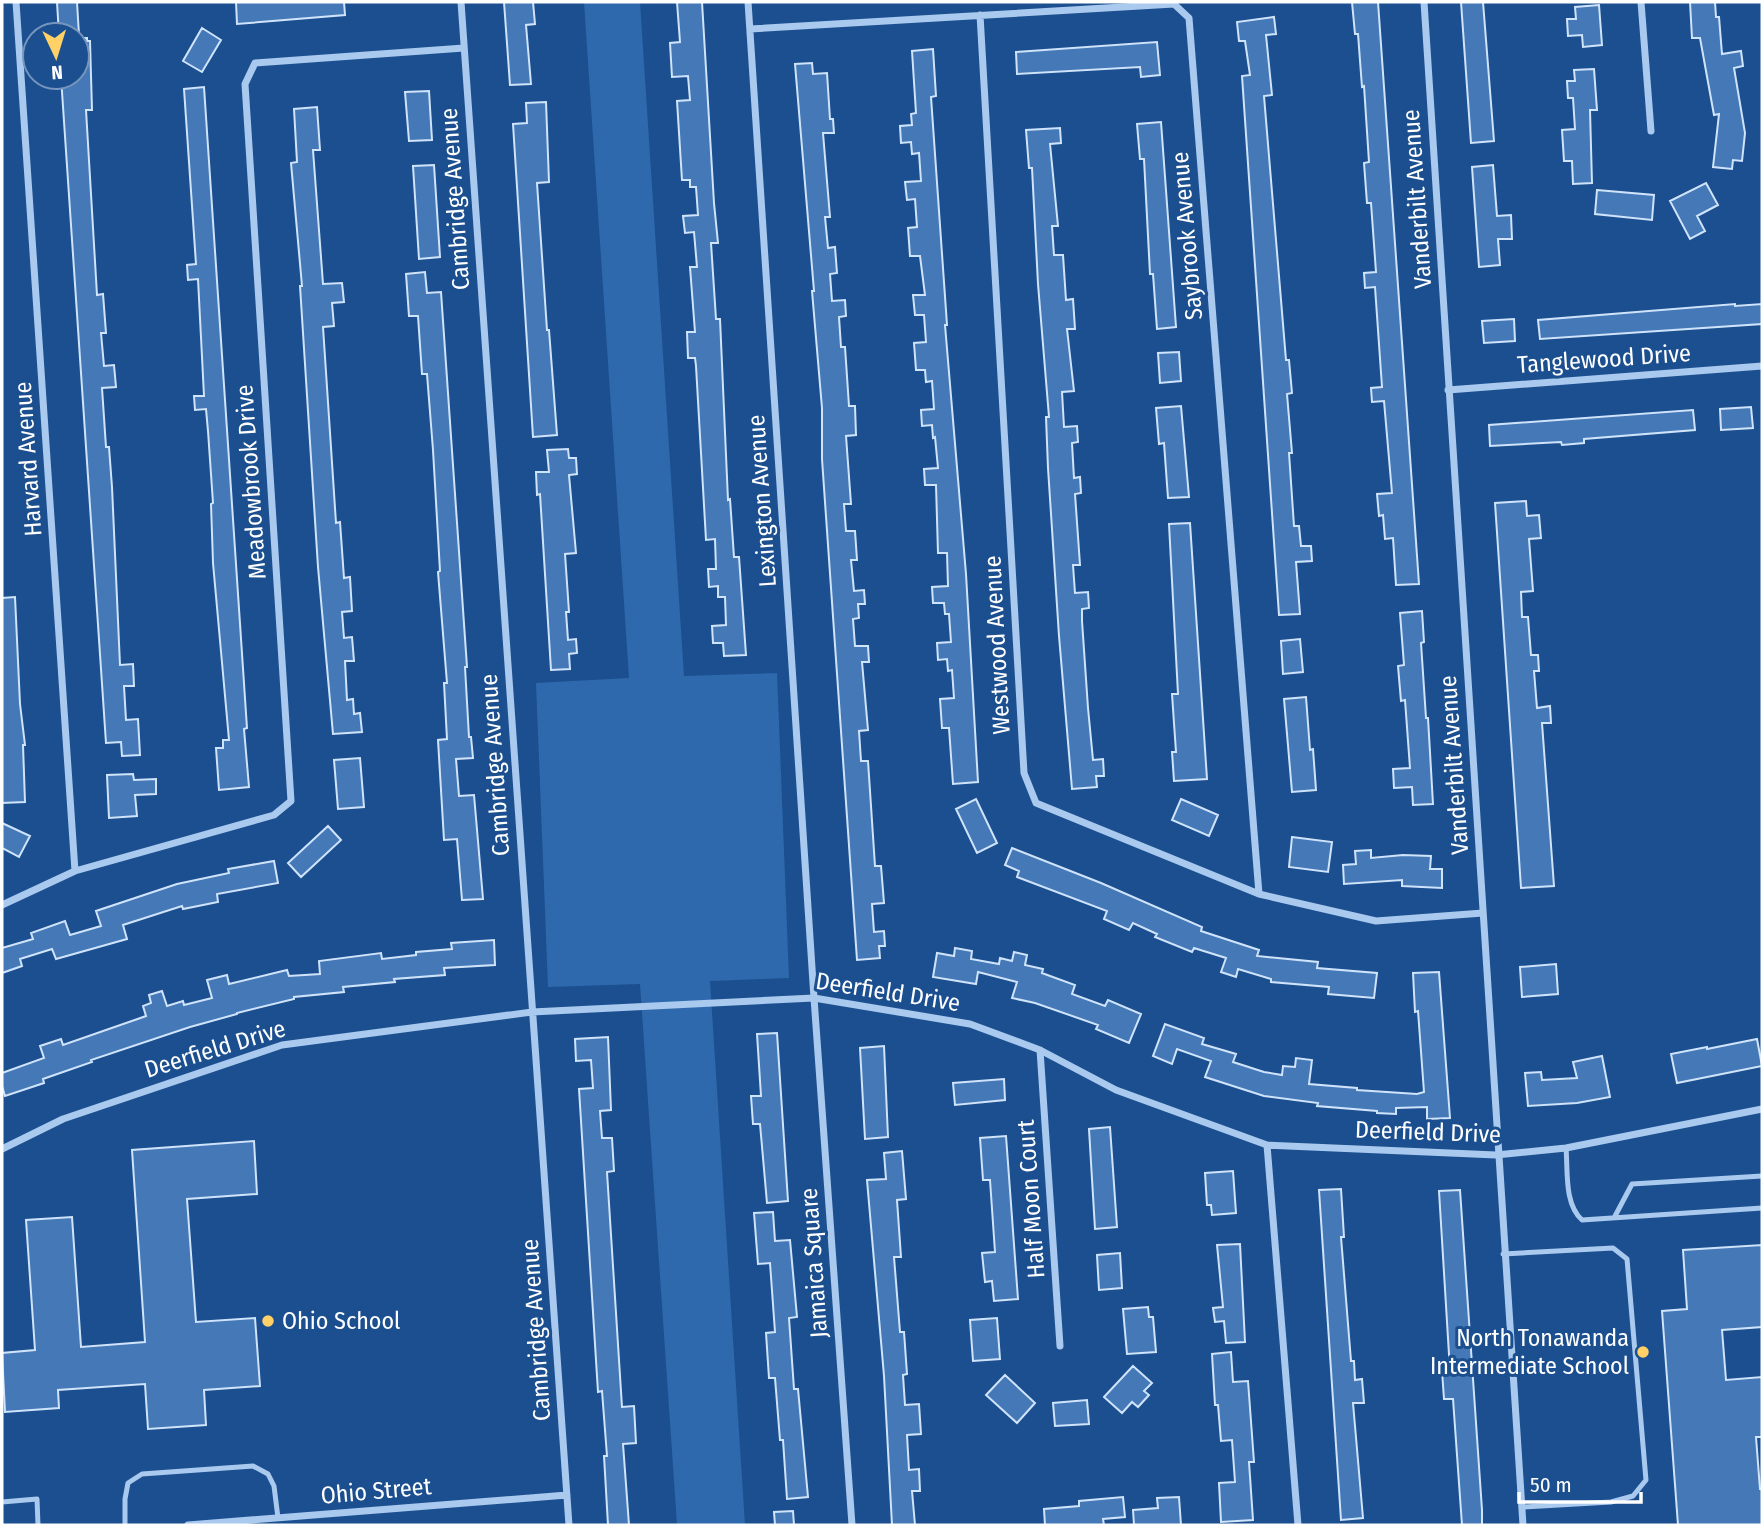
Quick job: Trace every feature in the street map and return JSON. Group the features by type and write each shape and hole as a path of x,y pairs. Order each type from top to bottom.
{"street":[{"name":"Harvard Avenue","path":"16,2 75,872"},
{"name":"Cambridge Avenue","path":"461,2 569,1525"},
{"name":"Lexington Avenue","path":"748,2 814,998"},
{"name":"Vanderbilt Avenue","path":"1424,2 1483,913 1496,1156 1523,1525"},
{"path":"1642,2 1651,131"},
{"name":"Saybrook Avenue","path":"750,29 1174,4 1189,18 1259,894"},
{"name":"Westwood Avenue","path":"980,15 1024,773 1036,803 1259,894 1376,921 1483,913"},
{"name":"Meadowbrook Drive","path":"2,905 75,872 274,815 291,801 245,83 255,63 464,48"},
{"name":"Tanglewood Drive","path":"1448,390 1762,366"},
{"name":"Deerfield Drive","path":"2,1149 64,1119 282,1045 532,1012 814,998 970,1024 1040,1050 1116,1090 1267,1144 1496,1156 1566,1148 1762,1109"},
{"name":"Jamaica Square","path":"814,998 852,1525"},
{"name":"Half Moon Court","path":"1040,1050 1060,1346"},
{"path":"1267,1144 1298,1525"},
{"name":"Ohio Street","path":"188,1525 567,1495"}],"lane":[{"path":"1566,1148 1570,1203 1574,1213 1582,1220 1762,1208"},
{"path":"1614,1218 1632,1184 1762,1176"},
{"path":"1503,1254 1613,1248 1627,1259 1646,1480 1633,1496 1611,1502 1522,1507"},
{"path":"125,1525 128,1483 142,1474 254,1466 268,1474 274,1486 278,1518"},
{"path":"2,1502 37,1499 38,1525"}],"shaded area":[{"path":"584,2 640,2 684,676 777,673 789,978 710,981 745,1525 677,1525 640,984 548,987 536,683 629,678"}],"building":[{"path":"57,2 77,2 78,21 58,21"},
{"path":"236,2 344,2 345,15 237,24"},
{"path":"504,2 533,2 535,24 526,25 531,84 510,85"},
{"path":"677,2 702,2 718,243 711,243 716,319 720,319 728,500 730,499 734,557 739,557 746,655 724,656 723,643 713,643 712,626 726,625 725,597 718,597 718,586 709,587 708,569 716,569 715,539 706,540 696,366 695,358 688,358 687,332 695,332 690,267 697,267 694,232 685,233 683,216 698,215 696,187 690,187 690,180 682,180 677,101 690,100 688,76 672,77 670,43 680,42"},
{"path":"1352,2 1378,2 1419,584 1396,585 1393,538 1385,539 1383,515 1379,516 1377,494 1392,493 1384,401 1372,402 1371,388 1382,387 1375,287 1365,288 1364,273 1376,272 1371,203 1367,203 1364,163 1369,162 1364,86 1362,87 1358,34 1355,34"},
{"path":"1461,2 1483,2 1494,141 1471,143"},
{"path":"1690,2 1715,2 1722,54 1741,51 1743,66 1734,68 1745,133 1742,161 1733,160 1732,169 1713,167 1719,114 1714,115 1700,38 1692,38"},
{"path":"1599,5 1602,45 1583,47 1582,35 1568,36 1567,19 1576,19 1575,7"},
{"path":"1274,17 1276,34 1266,35 1272,95 1264,96 1286,360 1289,360 1292,393 1287,394 1294,526 1299,526 1301,546 1311,546 1312,561 1296,562 1300,614 1279,615 1242,76 1250,75 1245,41 1239,41 1237,22"},
{"path":"202,28 221,40 202,72 183,61"},
{"path":"1157,42 1160,75 1141,77 1140,67 1017,74 1016,52"},
{"path":"933,49 936,96 931,97 945,325 966,574 978,782 953,784 949,728 942,728 940,699 954,698 952,670 948,671 947,659 938,660 937,643 951,642 949,614 945,614 944,603 933,603 932,587 948,586 947,553 938,553 936,485 925,485 924,469 938,468 932,425 922,426 921,410 934,409 932,381 926,382 925,370 916,370 914,343 926,342 924,315 915,315 913,295 925,295 920,256 910,256 908,228 917,227 915,199 907,200 905,182 921,181 919,153 912,154 911,142 901,143 900,126 912,125 911,114 916,113 912,51"},
{"path":"812,63 813,74 827,73 830,119 833,119 834,133 823,133 830,217 825,217 828,248 835,247 837,273 830,274 832,301 845,300 846,316 839,317 841,347 845,347 849,406 855,406 856,435 846,436 851,504 844,504 846,531 855,531 857,560 851,560 854,591 864,590 865,604 858,604 859,618 853,619 855,646 868,646 869,662 862,662 868,730 859,731 861,761 868,761 875,866 881,866 884,903 872,904 874,932 884,931 885,946 879,946 880,958 857,960 822,459 822,408 814,291 795,64"},
{"path":"1594,69 1597,110 1590,110 1592,183 1573,184 1572,161 1564,161 1562,130 1575,129 1573,98 1568,98 1567,81 1575,81 1574,70"},
{"path":"91,76 92,110 86,110 97,295 103,294 106,333 101,333 104,366 114,365 116,387 102,388 112,487 120,665 133,664 134,686 124,686 126,720 138,719 140,755 122,756 121,742 106,743 62,91 91,91"},
{"path":"204,87 249,787 219,790 216,748 223,748 223,740 229,740 213,563 213,503 206,409 195,410 194,396 204,396 198,279 188,280 187,265 196,264 184,89"},
{"path":"429,91 432,140 409,141 405,92"},
{"path":"546,102 549,182 537,183 557,435 533,437 513,124 527,123 526,103"},
{"path":"317,107 320,150 313,150 323,284 342,283 344,302 332,303 334,326 323,327 336,523 340,522 344,578 350,577 352,611 342,612 344,638 352,637 354,661 345,661 347,700 353,699 354,714 360,713 362,732 333,734 318,567 302,286 291,163 297,162 294,109"},
{"path":"1161,122 1176,327 1157,329 1153,274 1150,274 1144,159 1140,159 1137,124"},
{"path":"1060,128 1061,143 1050,144 1058,226 1052,226 1054,255 1063,255 1066,300 1073,299 1075,329 1067,329 1074,391 1062,392 1064,427 1077,426 1078,442 1072,443 1074,478 1080,477 1081,493 1075,494 1080,565 1073,565 1075,593 1088,592 1089,608 1082,609 1082,621 1088,708 1093,760 1103,759 1104,776 1096,776 1097,787 1072,789 1048,468 1046,417 1049,417 1032,168 1029,168 1026,130"},
{"path":"434,165 440,257 419,259 413,166"},
{"path":"1493,165 1497,216 1511,215 1512,239 1498,239 1500,265 1479,267 1472,167"},
{"path":"1706,183 1718,205 1697,216 1705,231 1690,239 1670,201"},
{"path":"1597,190 1654,195 1652,220 1595,214"},
{"path":"425,272 427,293 441,292 467,667 469,737 473,758 456,759 459,796 474,795 483,899 462,900 457,839 444,840 438,740 447,739 444,683 447,683 438,572 433,450 427,374 422,374 418,316 409,316 406,274"},
{"path":"1762,304 1762,324 1540,339 1538,320"},
{"path":"1514,319 1515,341 1484,343 1482,321"},
{"path":"1179,352 1181,381 1160,383 1158,353"},
{"path":"1181,406 1189,497 1168,498 1164,443 1159,444 1156,408"},
{"path":"1751,407 1753,428 1721,430 1720,409"},
{"path":"1693,410 1695,430 1584,439 1584,443 1562,445 1561,442 1490,446 1489,425"},
{"path":"568,449 569,458 576,458 577,474 569,475 576,553 565,554 569,612 566,612 568,640 576,639 577,653 569,654 570,669 551,670 540,494 537,495 536,472 549,472 547,450"},
{"path":"1526,501 1527,516 1539,515 1541,538 1529,539 1533,591 1521,592 1522,617 1528,617 1531,655 1538,655 1539,671 1534,671 1537,708 1550,706 1551,723 1542,723 1554,886 1521,888 1495,503"},
{"path":"1190,523 1207,779 1174,781 1172,752 1176,752 1172,694 1178,694 1169,524"},
{"path":"15,597 20,704 25,745 25,802 2,803 2,598"},
{"path":"1422,611 1424,642 1421,643 1433,804 1413,805 1412,787 1394,788 1393,769 1410,768 1405,700 1401,701 1398,666 1404,665 1400,613"},
{"path":"1300,639 1303,672 1283,674 1281,641"},
{"path":"1306,697 1316,790 1292,792 1284,699"},
{"path":"360,758 364,807 338,809 334,760"},
{"path":"133,774 134,780 156,779 156,794 135,795 137,816 109,818 107,775"},
{"path":"976,799 997,843 977,853 956,809"},
{"path":"1181,799 1218,815 1209,836 1172,820"},
{"path":"2,823 30,836 19,857 2,848"},
{"path":"328,826 341,840 301,877 288,863"},
{"path":"1292,837 1332,842 1328,872 1289,867"},
{"path":"1012,848 1202,927 1201,931 1259,950 1257,956 1318,962 1317,968 1377,973 1374,998 1328,994 1329,987 1271,982 1271,979 1238,969 1236,977 1221,972 1226,958 1194,948 1192,952 1155,937 1157,934 1133,923 1129,930 1104,919 1107,911 1017,877 1019,871 1005,865"},
{"path":"1371,850 1371,858 1431,856 1430,869 1442,869 1442,888 1402,886 1402,880 1344,884 1343,865 1356,864 1355,851"},
{"path":"274,861 278,883 217,894 218,902 183,909 182,906 123,925 127,939 56,959 52,949 20,959 22,966 2,973 2,948 33,939 31,933 65,921 70,935 101,926 96,911 177,884 229,873 228,869"},
{"path":"494,940 495,965 444,968 445,975 394,979 395,982 343,987 344,992 294,997 190,1027 91,1060 92,1062 43,1079 44,1083 5,1096 2,1073 44,1058 40,1046 61,1039 63,1045 146,1016 143,1006 151,1003 149,995 162,991 167,1006 183,1001 184,1005 212,998 207,980 227,975 229,984 287,970 289,976 320,974 319,961 381,953 382,959 416,955 416,952 452,949 451,943"},
{"path":"955,948 972,951 971,959 999,964 1000,958 1012,961 1014,952 1027,955 1025,965 1043,969 1042,973 1075,985 1072,994 1105,1006 1108,1000 1141,1014 1129,1043 1096,1029 1098,1025 1035,1003 1012,998 1017,982 978,972 976,984 933,977 937,953 954,956"},
{"path":"1556,964 1558,994 1522,997 1520,967"},
{"path":"1439,972 1450,1118 1427,1119 1427,1107 1396,1108 1396,1114 1377,1113 1264,1096 1205,1077 1211,1061 1177,1049 1172,1064 1153,1056 1165,1024 1204,1038 1202,1044 1236,1054 1233,1062 1264,1072 1282,1075 1283,1066 1295,1067 1296,1058 1312,1060 1309,1084 1357,1090 1417,1094 1424,1092 1413,973"},
{"path":"777,1033 788,1201 767,1203 760,1124 753,1124 751,1096 761,1096 757,1034"},
{"path":"608,1037 611,1110 600,1111 602,1138 612,1138 614,1171 607,1172 622,1407 634,1406 636,1443 623,1444 629,1525 608,1525 604,1456 607,1456 602,1391 598,1392 579,1089 593,1088 591,1060 576,1061 575,1039"},
{"path":"1757,1039 1762,1066 1677,1083 1671,1054"},
{"path":"884,1046 888,1137 865,1139 860,1048"},
{"path":"1602,1056 1610,1097 1577,1103 1528,1106 1525,1073 1541,1072 1542,1080 1577,1078 1573,1062"},
{"path":"1004,1079 1005,1100 955,1105 953,1083"},
{"path":"1110,1127 1117,1227 1095,1229 1089,1129"},
{"path":"1006,1136 1018,1299 994,1301 992,1281 985,1282 982,1253 995,1252 990,1180 983,1180 980,1138"},
{"name":"Ohio School","path":"254,1141 257,1194 187,1199 196,1322 255,1318 260,1386 204,1390 206,1425 148,1429 145,1384 58,1390 59,1408 5,1412 2,1353 35,1350 26,1220 72,1217 81,1347 145,1342 132,1150"},
{"path":"902,1151 906,1199 897,1200 901,1257 894,1257 900,1332 904,1332 907,1374 903,1375 905,1405 919,1404 921,1434 907,1435 909,1470 919,1469 920,1491 912,1491 915,1525 892,1525 884,1376 867,1180 886,1179 884,1153"},
{"path":"1233,1171 1236,1213 1212,1215 1211,1205 1207,1205 1205,1173"},
{"path":"1341,1189 1344,1237 1341,1237 1351,1361 1354,1361 1355,1380 1362,1379 1364,1403 1353,1403 1363,1518 1341,1520 1319,1190"},
{"path":"1460,1190 1482,1525 1462,1525 1453,1399 1444,1399 1442,1371 1450,1371 1439,1191"},
{"path":"773,1212 775,1241 790,1240 797,1317 789,1318 794,1389 798,1389 808,1497 787,1499 775,1378 769,1378 766,1333 775,1332 770,1263 758,1264 754,1213"},
{"path":"1240,1244 1245,1342 1226,1343 1224,1321 1215,1322 1213,1308 1223,1307 1217,1245"},
{"name":"North Tonawanda Intermediate School","path":"1762,1245 1762,1327 1722,1330 1726,1380 1762,1377 1762,1437 1756,1437 1762,1489 1762,1525 1678,1525 1662,1311 1687,1309 1683,1250"},
{"path":"1120,1253 1122,1288 1099,1290 1097,1255"},
{"path":"1148,1307 1149,1317 1153,1317 1156,1352 1127,1354 1123,1309"},
{"path":"997,1318 1000,1359 973,1361 970,1320"},
{"path":"1231,1352 1233,1382 1248,1381 1254,1462 1249,1462 1253,1520 1221,1522 1219,1483 1235,1482 1232,1440 1221,1441 1218,1405 1215,1405 1212,1354"},
{"path":"1133,1366 1152,1383 1144,1391 1149,1395 1138,1407 1132,1402 1122,1413 1104,1397"},
{"path":"1005,1375 1035,1403 1017,1423 986,1395"},
{"path":"1087,1400 1089,1424 1055,1426 1053,1403"},
{"path":"1123,1497 1125,1517 1103,1519 1104,1525 1045,1525 1044,1509 1079,1506 1079,1501"},
{"path":"1179,1497 1181,1525 1134,1525 1133,1510 1158,1508 1157,1498"},
{"path":"793,1511 794,1525 775,1525 774,1512"}],"place":[{"name":"Ohio School","path":"268,1321"},
{"name":"North Tonawanda Intermediate School","path":"1643,1352"}]}
